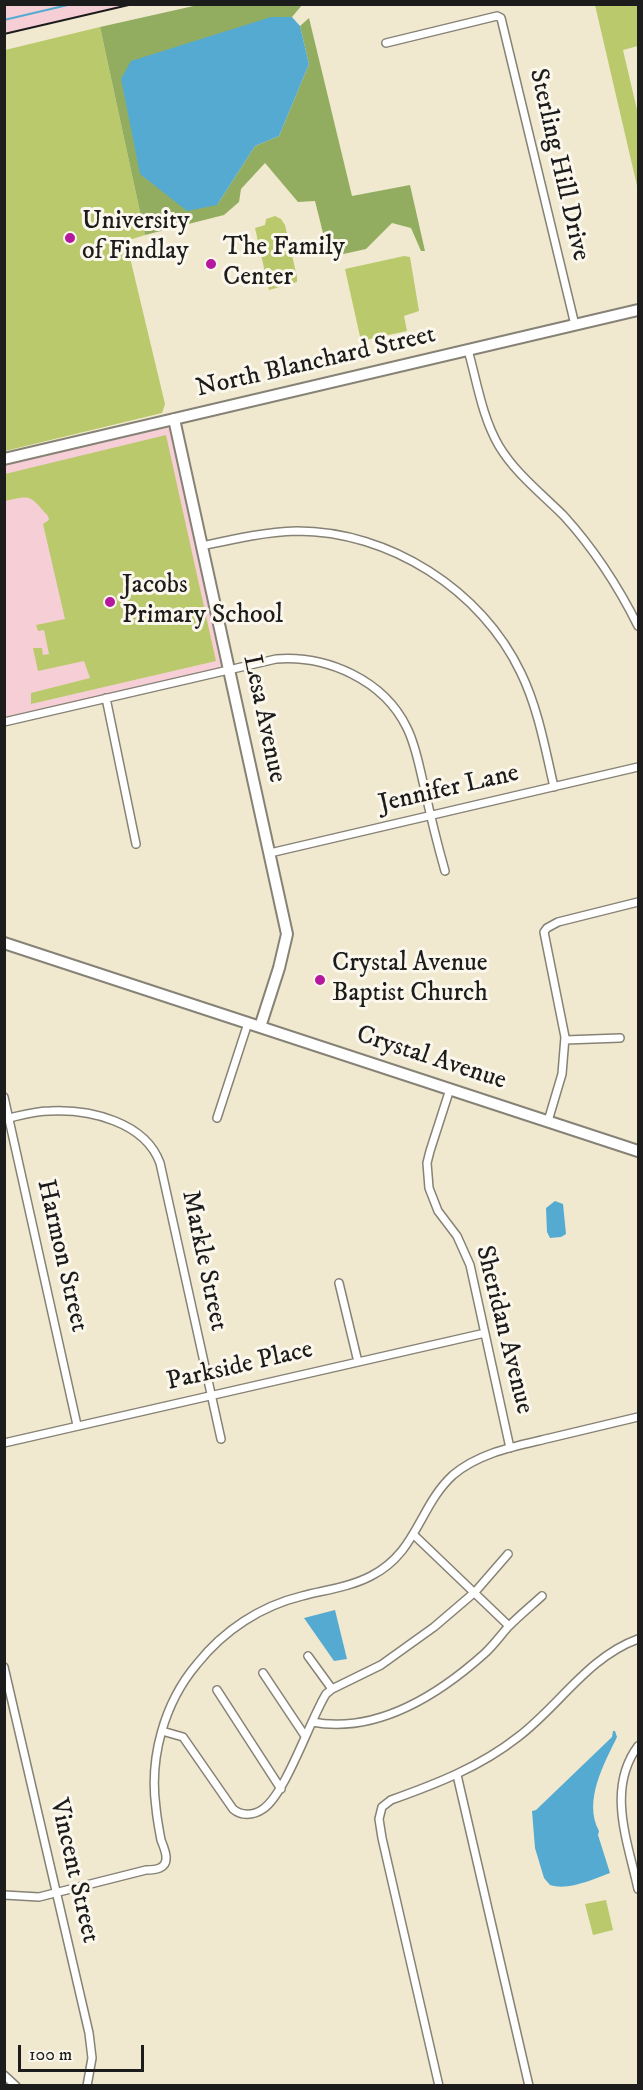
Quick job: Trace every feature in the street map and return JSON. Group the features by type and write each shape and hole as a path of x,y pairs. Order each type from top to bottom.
{"street":[{"name":"Sterling Hill Drive","path":"386,43 499,17 512,58 575,325"},
{"name":"North Blanchard Street","path":"4,459 638,310"},
{"path":"468,350 484,411 499,446 525,481 563,516 588,544 611,577 639,626"},
{"name":"Lesa Avenue","path":"174,419 283,912 286,939 260,1027"},
{"path":"202,546 274,532 325,533 374,544 434,574 476,608 510,650 531,696 554,787"},
{"path":"4,722 276,659 300,658 335,666 368,684 387,700 407,727 415,750 445,871"},
{"path":"106,698 136,844"},
{"name":"Jennifer Lane","path":"270,853 639,767"},
{"path":"548,1121 562,1074 565,1040 543,936 547,928 564,920 639,902"},
{"name":"Crystal Avenue","path":"4,944 639,1150"},
{"path":"217,1118 248,1023"},
{"path":"565,1040 620,1038"},
{"name":"Sheridan Avenue","path":"450,1089 427,1163 428,1181 432,1199 457,1236 466,1256 510,1448"},
{"name":"Harmon Street","path":"4,1097 77,1425"},
{"name":"Markle Street","path":"9,1118 29,1113 56,1111 105,1119 139,1134 154,1150 160,1163 221,1439"},
{"path":"339,1283 358,1362"},
{"name":"Parkside Place","path":"4,1443 485,1333"},
{"path":"4,1895 39,1898 161,1868 166,1857 157,1818 154,1791 157,1753 162,1731 173,1702 190,1672 228,1632 259,1612 281,1602 342,1587 370,1576 394,1560 414,1535 441,1488 453,1475 466,1466 488,1455 510,1448 639,1417"},
{"path":"414,1535 509,1626"},
{"path":"162,1731 183,1737 233,1809 239,1814 246,1815 263,1809 281,1789 322,1701 332,1689 381,1665 434,1627 475,1592 508,1554"},
{"path":"312,1722 349,1725 406,1708 485,1653 509,1626 542,1596"},
{"path":"440,2085 382,1838 380,1812 385,1804 457,1775 487,1759 518,1738 600,1661 621,1646 639,1639"},
{"path":"308,1656 332,1689"},
{"name":"Vincent Street","path":"4,1667 91,2046 91,2070 87,2085"},
{"path":"263,1673 305,1736"},
{"path":"217,1690 281,1789"},
{"path":"639,1746 630,1759 623,1776 620,1801 639,1890"},
{"path":"457,1775 530,2085"},
{"path":"4,2075 16,2085"}],"shaded area":[{"path":"5,4 133,5 5,33"},
{"name":"Jacobs Primary School","path":"174,419 229,669 5,722 4,459"}],"green space":[{"path":"198,5 302,5 292,17 271,18 217,205 255,146 279,136 309,64 300,26 309,18 352,196 410,185 425,251 421,251 411,228 392,223 366,249 339,255 323,233 315,201 298,202 265,163 241,189 239,202 224,215 145,235 100,27"},
{"path":"595,5 638,5 638,46 623,50 638,114 638,190"},
{"name":"University of Findlay","path":"100,27 145,235 126,241 165,404 162,413 5,451 5,50"},
{"path":"275,216 285,225 297,282 269,290 255,228 265,225 266,219"},
{"path":"404,256 410,257 419,311 404,316 407,331 361,341 345,269"},
{"name":"Jacobs Primary School","path":"166,435 216,661 31,704 31,693 90,678 84,661 38,671 33,648 42,648 43,655 49,654 44,630 38,631 36,625 65,619 43,524 49,520 42,509 30,498 5,501 5,474"},
{"path":"606,1900 613,1930 593,1935 585,1904"}],"water":[{"path":"271,17 292,17 300,26 309,64 279,136 255,146 217,205 187,211 140,174 121,79 131,61"},
{"path":"555,1201 563,1204 566,1234 550,1238 547,1232 546,1208"},
{"path":"335,1610 347,1659 334,1661 304,1618"},
{"path":"613,1731 617,1737 597,1783 593,1807 598,1835 610,1873 573,1885 550,1885 544,1878 535,1848 532,1811 536,1810 612,1737"}],"waterway":[{"path":"4,20 72,4"}],"railway":[{"path":"4,34 133,4"}],"place":[{"name":"University of Findlay","path":"70,238"},
{"name":"The Family Center","path":"211,264"},
{"name":"Jacobs Primary School","path":"110,602"},
{"name":"Crystal Avenue Baptist Church","path":"320,980"}]}
